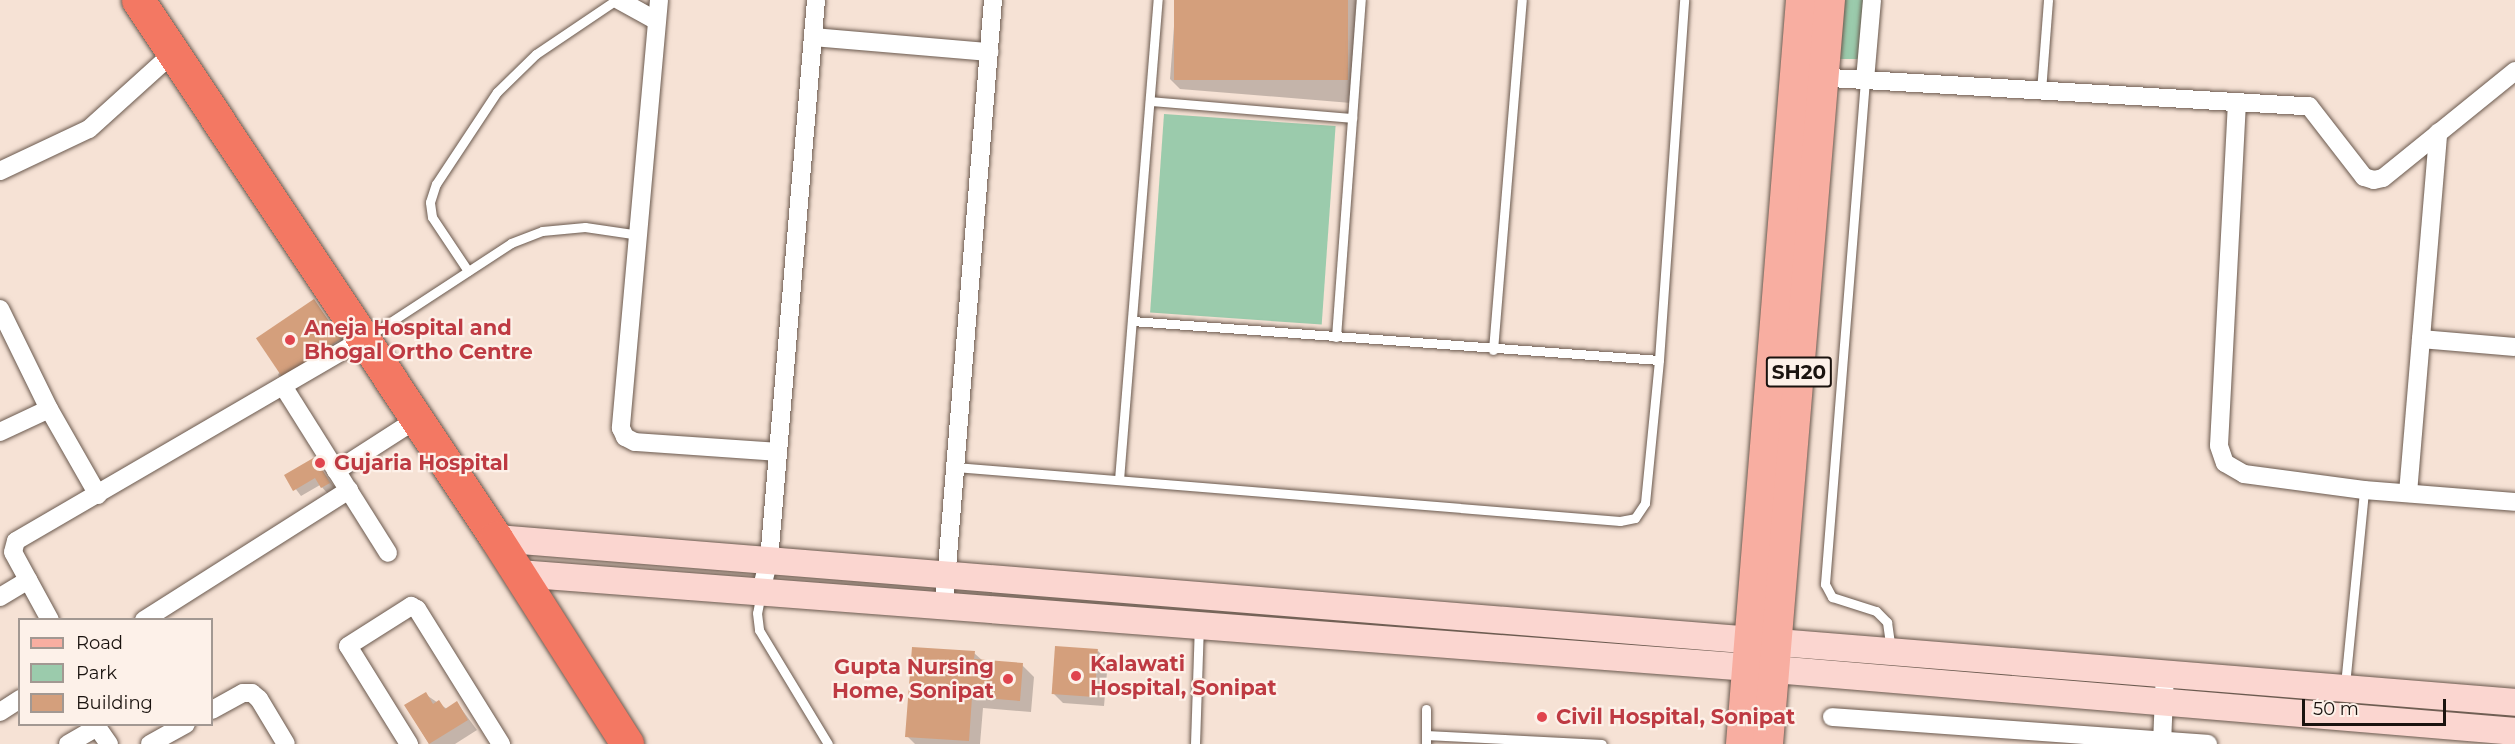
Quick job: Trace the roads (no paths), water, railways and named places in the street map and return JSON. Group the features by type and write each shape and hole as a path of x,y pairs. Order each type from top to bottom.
{"highway":[{"path":"138,0 496,538 627,744"}],"main road":[{"name":"SH20","path":"1768,744 1762,654 1809,77 1801,0"},
{"name":"SH20","path":"1809,77 1830,0"},
{"name":"SH20","path":"1741,744 1762,654"}],"street":[{"path":"618,0 657,21"},
{"path":"659,0 621,428 625,437 635,442 778,453"},
{"path":"761,591 769,560 816,0"},
{"path":"944,605 993,0"},
{"path":"1865,80 1872,0"},
{"path":"813,37 989,52"},
{"path":"0,171 89,129 173,53"},
{"path":"1809,77 2309,106 2364,177 2373,180 2383,178 2515,71"},
{"path":"2237,102 2219,446 2225,463 2244,474 2364,490 2515,502"},
{"path":"2408,493 2438,132"},
{"path":"0,309 50,409 98,495"},
{"path":"49,618 13,552 16,541 363,339"},
{"path":"2421,339 2515,347"},
{"path":"283,386 388,553"},
{"path":"0,432 50,409"},
{"path":"336,471 417,420"},
{"path":"147,618 349,490"},
{"path":"496,538 947,574 1762,654 2164,702 2515,731"},
{"path":"518,573 1200,625 1762,654 1891,650 2515,702"},
{"path":"0,597 28,580"},
{"path":"409,744 348,646 411,606 417,609 501,744"},
{"path":"2162,742 2165,673"},
{"path":"213,710 243,693 252,693 259,699 286,744"},
{"path":"0,712 18,700"},
{"path":"1832,717 2208,744"},
{"path":"150,744 182,726"},
{"path":"68,744 97,727 109,744"}],"lane":[{"path":"468,271 432,217 430,202 436,184 497,92 536,54 618,0"},
{"path":"1119,480 1158,0"},
{"path":"1336,337 1361,0"},
{"path":"1493,350 1522,0"},
{"path":"955,467 1620,521 1635,518 1645,503 1659,360 1684,0"},
{"path":"2042,91 2049,0"},
{"path":"1865,80 1825,584 1832,597 1876,611 1887,622 1891,650"},
{"path":"1150,101 1352,118"},
{"path":"363,339 511,243 542,231 585,227 639,235"},
{"path":"1132,321 1493,350 1659,360"},
{"path":"2345,688 2364,490"},
{"path":"761,591 757,613 759,630 828,744"},
{"path":"1195,744 1200,625"},
{"path":"1426,710 1426,739 1602,744"}],"place":[{"name":"Aneja Hospital and Bhogal Ortho Centre","path":"290,340"},
{"name":"Gujaria Hospital","path":"320,463"},
{"name":"Kalawati Hospital, Sonipat","path":"1076,676"},
{"name":"Gupta Nursing Home, Sonipat","path":"1008,679"},
{"name":"Civil Hospital, Sonipat","path":"1542,717"}]}
